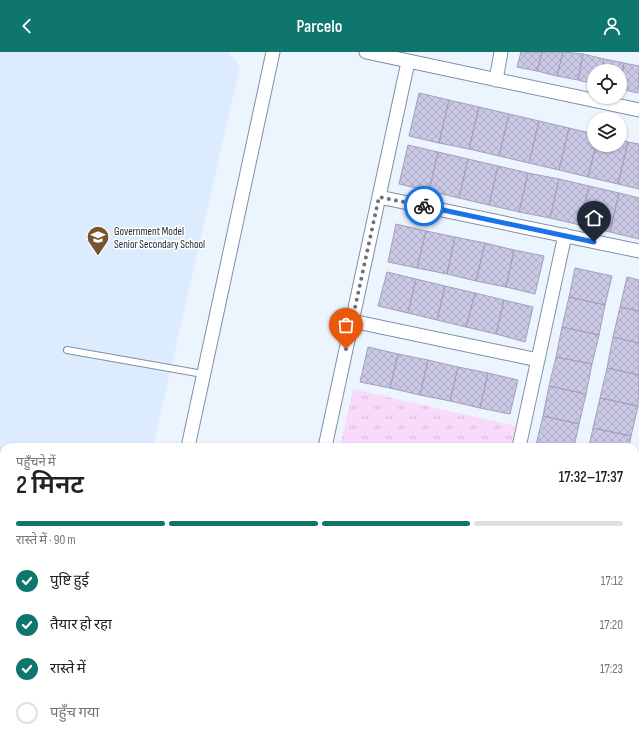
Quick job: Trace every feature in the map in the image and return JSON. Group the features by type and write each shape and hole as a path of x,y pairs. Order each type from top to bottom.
{"street":[{"path":"189,443 273,52"},
{"path":"366,52 639,110"},
{"path":"496,80 501,52"},
{"path":"326,443 408,62"},
{"path":"379,197 639,251"},
{"path":"520,443 565,235"},
{"path":"352,321 538,360"}],"lane":[{"path":"67,350 203,374"}],"shaded area":[{"name":"Government Model Senior Secondary School","path":"0,52 228,52 240,66 154,443 0,443"}],"green space":[{"path":"353,389 516,426 512,443 341,443"}],"building":[{"path":"521,52 542,52 537,71 517,67"},
{"path":"542,52 563,52 557,76 537,71"},
{"path":"563,52 583,54 578,80 557,76"},
{"path":"583,54 604,59 603,64 587,64 587,82 578,80"},
{"path":"604,59 624,63 624,64 603,64"},
{"path":"624,63 639,66 638,93 627,91 627,64"},
{"path":"419,93 449,100 439,143 409,136"},
{"path":"449,100 479,107 469,149 439,143"},
{"path":"479,107 509,114 499,156 469,149"},
{"path":"509,114 539,121 529,163 499,156"},
{"path":"539,121 569,128 559,170 529,163"},
{"path":"569,128 587,132 587,152 594,152 588,177 559,170"},
{"path":"628,142 639,144 639,189 618,184 626,152 627,152"},
{"path":"408,145 438,152 429,191 399,184"},
{"path":"438,152 468,159 459,198 429,191"},
{"path":"594,152 626,152 618,184 588,177"},
{"path":"468,159 498,166 489,205 459,198"},
{"path":"498,166 528,173 519,212 489,205"},
{"path":"528,173 559,179 550,218 519,212"},
{"path":"559,179 589,186 580,225 550,218"},
{"path":"589,186 619,193 610,232 580,225"},
{"path":"619,193 639,198 639,239 610,232"},
{"path":"396,224 426,231 417,268 388,262"},
{"path":"426,231 455,237 447,274 417,268"},
{"path":"455,237 485,243 476,281 447,274"},
{"path":"485,243 514,250 506,287 476,281"},
{"path":"514,250 544,256 535,294 506,287"},
{"path":"575,268 612,276 605,305 569,297"},
{"path":"387,272 416,279 408,313 378,306"},
{"path":"627,277 639,280 639,311 620,307"},
{"path":"416,279 445,286 437,320 408,313"},
{"path":"445,286 475,293 466,327 437,320"},
{"path":"475,293 504,300 496,334 466,327"},
{"path":"569,297 605,305 599,335 562,327"},
{"path":"504,300 533,307 525,342 496,334"},
{"path":"620,307 639,311 639,343 613,337"},
{"path":"562,327 599,335 592,364 556,357"},
{"path":"613,337 639,343 639,375 607,368"},
{"path":"368,347 398,354 390,388 360,382"},
{"path":"398,354 428,360 420,395 390,388"},
{"path":"556,357 592,364 586,394 549,386"},
{"path":"428,360 458,367 450,401 420,395"},
{"path":"458,367 488,373 480,408 450,401"},
{"path":"607,368 639,375 638,406 600,398"},
{"path":"488,373 518,380 510,414 480,408"},
{"path":"549,386 586,394 579,424 543,416"},
{"path":"600,398 638,406 631,436 593,428"},
{"path":"543,416 579,424 575,443 536,443"},
{"path":"593,428 631,436 630,443 590,443"}],"way so far":[{"path":"346,349 379,197 424,206"}],"place":[{"name":"Government Model Senior Secondary School","path":"98,256"}],"route":[{"path":"424,206 594,242"}]}
